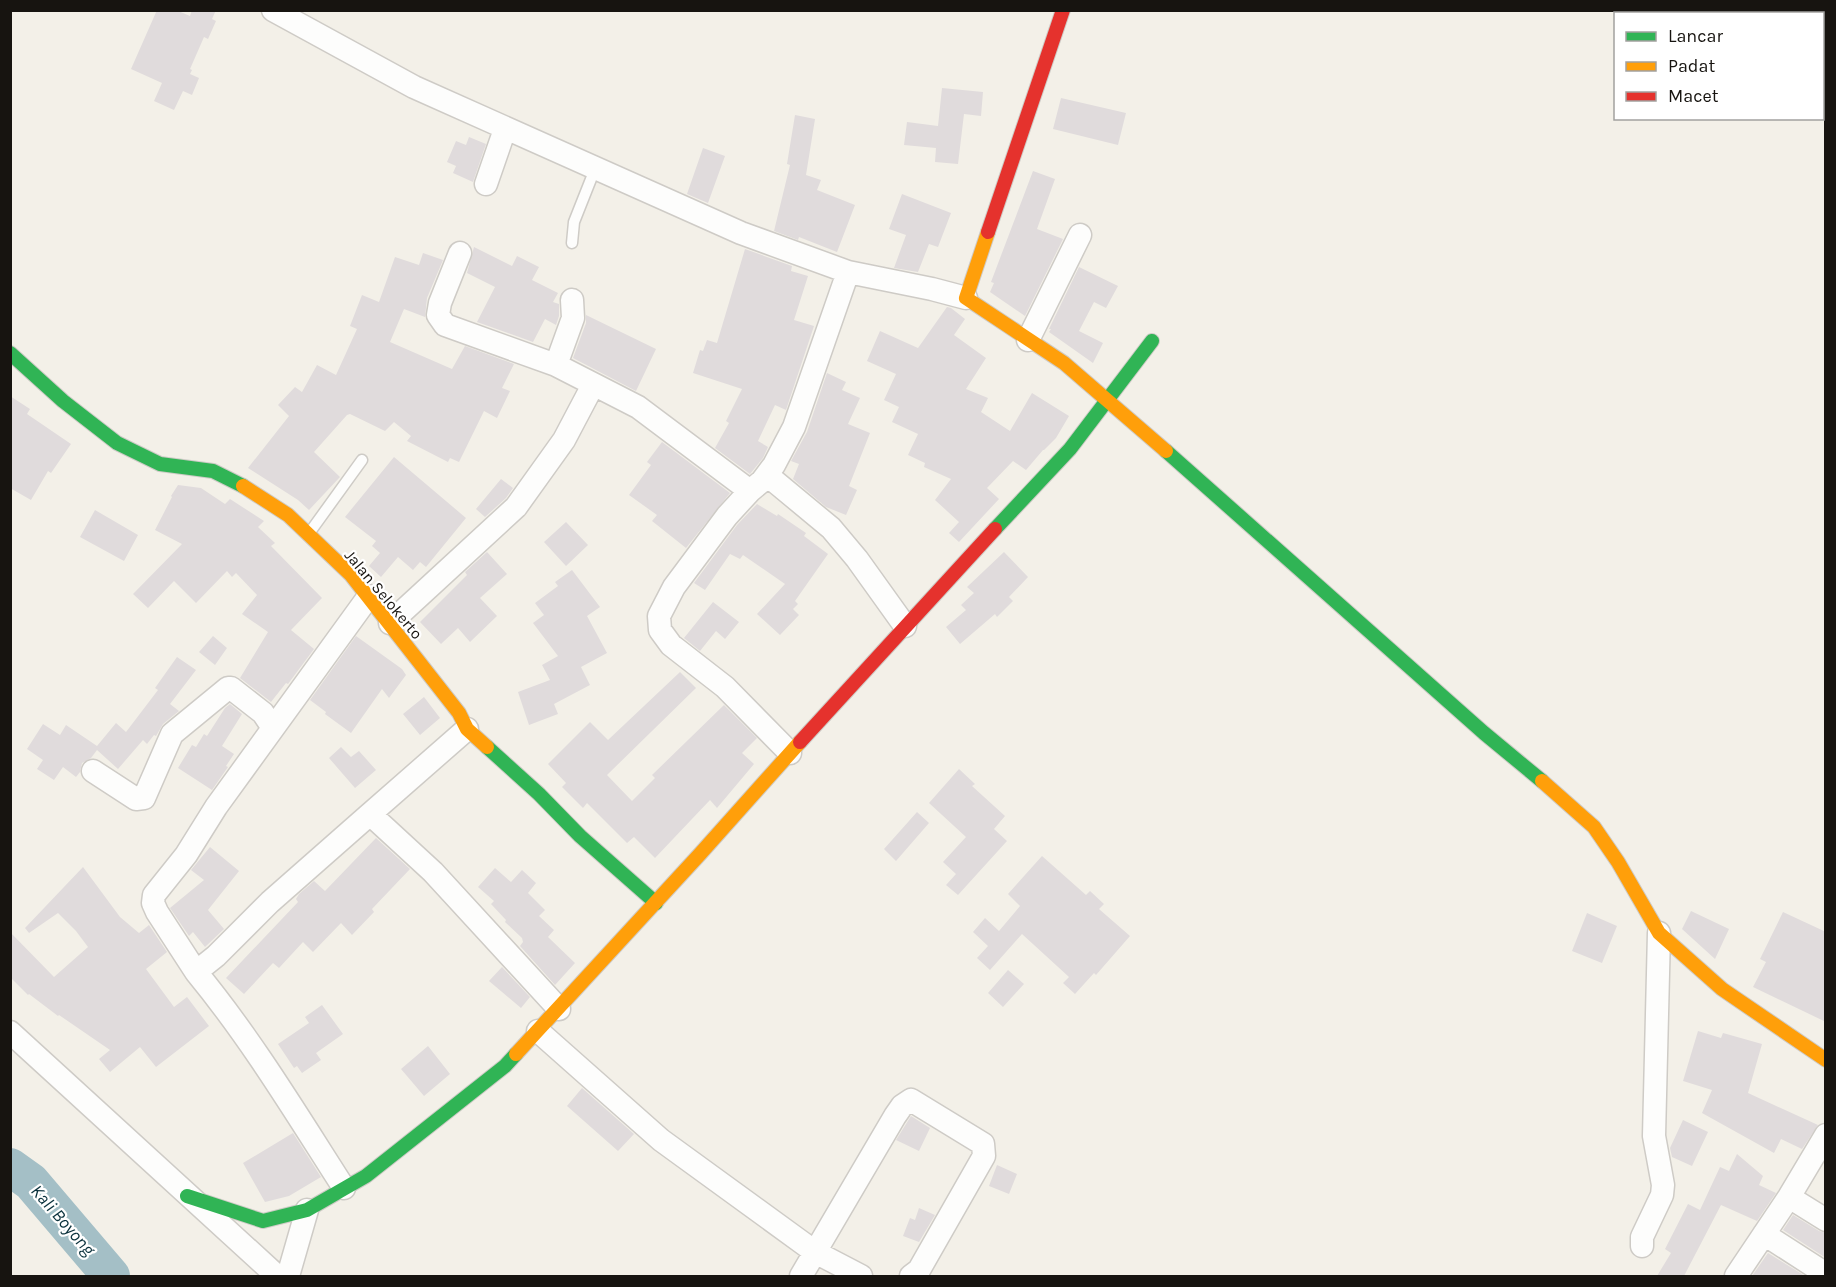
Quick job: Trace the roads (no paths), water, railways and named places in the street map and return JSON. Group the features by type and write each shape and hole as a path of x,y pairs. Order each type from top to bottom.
{"street":[{"path":"273,10 414,87 741,233 848,272 966,298 1064,363 1109,400 1484,733 1586,819 1618,862 1659,933 1722,989 1826,1060"},
{"path":"966,298 1063,10"},
{"path":"486,184 505,129"},
{"path":"1028,340 1080,235"},
{"path":"460,253 440,303 438,315 445,325 556,365 638,407 750,491"},
{"path":"790,753 725,687 671,645 660,630 659,616 674,587 727,516 774,465 794,427 848,272"},
{"path":"556,365 573,318 572,300"},
{"path":"187,1196 263,1221 307,1210 366,1176 505,1065 656,903 905,626 1070,449 1152,340"},
{"name":"Jalan Selokerto","path":"10,353 63,401 117,443 160,464 213,471 243,486 288,515 351,575 369,596 459,713 467,729 580,836 656,903"},
{"path":"390,623 516,507 564,440 593,384"},
{"path":"767,475 831,528 857,558 905,626"},
{"path":"344,1188 258,1054 196,972 153,903 154,895 186,855 216,807 369,596"},
{"path":"93,771 136,799 144,798 172,734 228,688 263,713 273,728"},
{"path":"196,972 216,956 270,902 467,729"},
{"path":"370,814 433,872 559,1009"},
{"path":"1641,1246 1642,1237 1662,1195 1663,1185 1654,1136 1659,933"},
{"path":"538,1031 661,1140 815,1252 861,1276"},
{"path":"10,1032 277,1276"},
{"path":"801,1276 895,1116 902,1106 911,1100 982,1144 984,1149 984,1156 919,1270 911,1276"},
{"path":"1736,1276 1789,1197 1826,1135"},
{"path":"1789,1197 1826,1220"},
{"path":"288,1276 307,1210"},
{"path":"1764,1234 1826,1274"}],"lane":[{"path":"572,243 574,222 595,169"},
{"path":"308,535 362,460"}],"waterway":[{"name":"Kali Boyong","path":"10,1167 31,1182 111,1276"}]}
